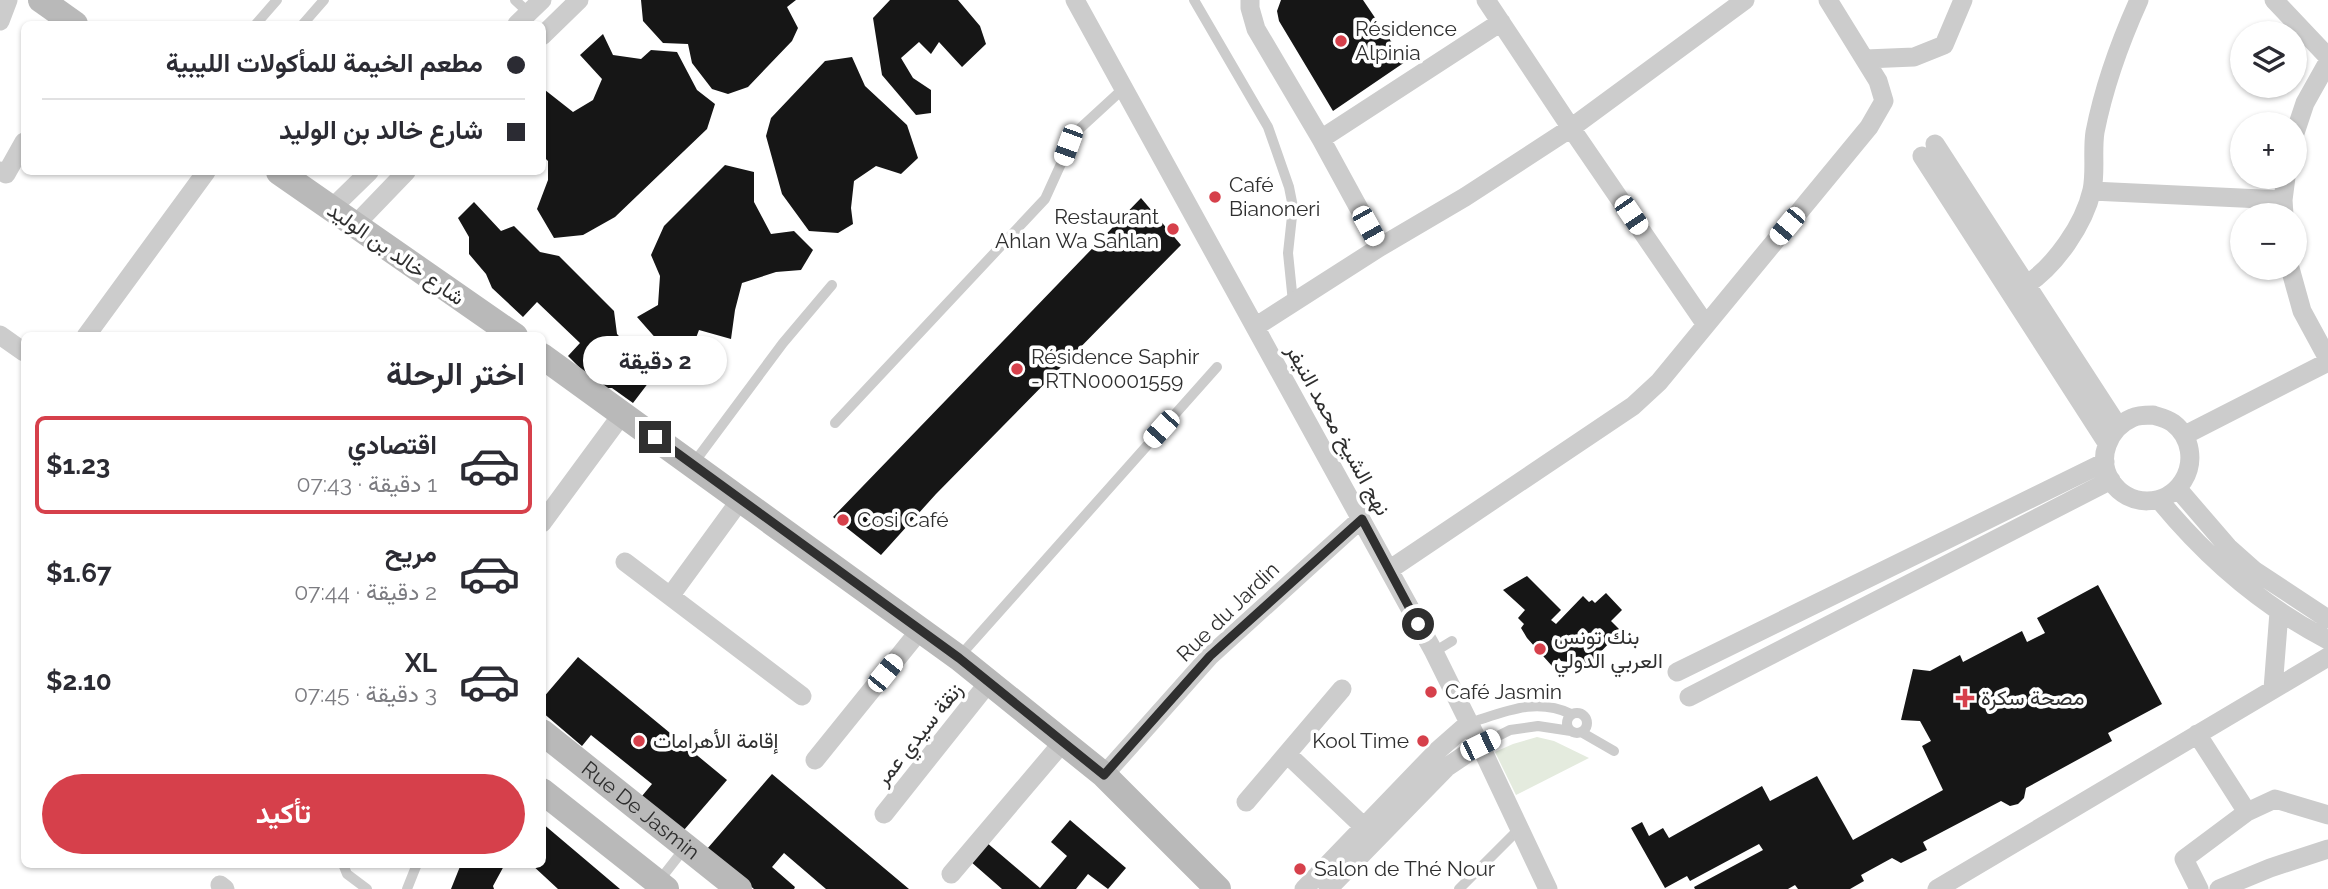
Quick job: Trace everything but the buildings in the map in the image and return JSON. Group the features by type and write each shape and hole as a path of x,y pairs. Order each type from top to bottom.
{"street":[{"path":"0,21 8,0"},
{"path":"546,32 579,0"},
{"name":"نهج الشيخ محمد النيفر","path":"1074,0 1434,652 1548,889"},
{"path":"1250,0 1256,29 1321,139 1380,247"},
{"path":"1486,0 1706,325"},
{"path":"1255,327 1571,128 1745,0"},
{"path":"1389,570 1633,406 1659,382 1869,127 1884,102 1878,81 1828,0"},
{"path":"1866,59 1914,57 1944,45 1963,0"},
{"path":"2026,285 2043,274 2073,235 2092,191 2095,133 2120,42 2139,0"},
{"path":"2274,0 2328,60 2302,112"},
{"path":"1321,139 1501,22"},
{"path":"2,176 21,147"},
{"path":"1689,697 2110,453 2134,416 2153,415 2172,421 2185,435 2191,454 2188,473 2178,489 2160,501 2142,501 2124,494 2110,453 2026,285 1928,150 2110,453"},
{"path":"89,332 204,175"},
{"name":"شارع خالد بن الوليد","path":"283,175 509,332"},
{"path":"331,209 366,175"},
{"path":"355,225 403,175"},
{"path":"2092,191 2230,203"},
{"path":"2185,435 2328,360 2302,311 2293,280"},
{"path":"0,335 21,350"},
{"path":"546,359 959,658 1104,775 1218,889"},
{"path":"546,518 623,413"},
{"path":"1677,672 2110,453"},
{"path":"2178,489 2228,547 2255,571 2328,619"},
{"path":"670,595 741,499"},
{"path":"2160,501 2185,531 2218,563 2279,612 2328,640"},
{"name":"Rue du Jardin","path":"1104,775 1210,656 1362,519"},
{"path":"625,562 802,696"},
{"path":"2273,690 2279,612"},
{"path":"815,760 920,630"},
{"path":"1937,889 2328,657"},
{"name":"زنقة سيدي عمر","path":"884,814 989,682"},
{"path":"1246,802 1342,689"},
{"path":"1304,889 1436,751 1469,723"},
{"path":"2197,734 2247,812"},
{"name":"Rue De Jasmin","path":"546,735 738,889"},
{"path":"951,874 1063,742"},
{"path":"1328,889 1447,767 1480,745"},
{"path":"1287,754 1364,827"},
{"path":"546,794 662,886"},
{"path":"2199,889 2184,859 2247,812 2275,799 2328,815"},
{"path":"2219,889 2270,868 2328,849"}],"lane":[{"path":"259,21 277,0"},
{"path":"306,21 324,0"},
{"path":"1194,0 1268,127 1289,187 1293,207 1288,253 1293,302"},
{"path":"835,423 1045,199 1075,133 1124,87"},
{"path":"693,464 783,343 832,285"},
{"path":"959,658 1216,367"},
{"path":"1434,652 1452,641"},
{"path":"1469,723 1536,704 1558,708 1571,714 1578,712 1586,719 1587,725 1576,732"},
{"path":"1571,714 1567,723 1576,732"},
{"path":"1480,745 1510,730 1538,726 1576,732 1614,751"},
{"path":"1459,889 1519,829"},
{"path":"662,886 687,846"},
{"path":"345,868 347,874 367,889"},
{"path":"407,889 415,868"}],"shaded area":[{"path":"1537,737 1554,741 1589,758 1516,795 1495,752"}],"place":[{"name":"Résidence Alpinia","path":"1341,41"},
{"name":"Café Bianoneri","path":"1215,197"},
{"name":"Restaurant Ahlan Wa Sahlan","path":"1173,229"},
{"name":"Résidence Saphir - RTN00001559","path":"1017,369"},
{"name":"Cosi Café","path":"843,520"},
{"name":"بنك تونس العربي الدولي","path":"1540,649"},
{"name":"Café Jasmin","path":"1431,692"},
{"name":"مصحة سكرة","path":"1965,698"},
{"name":"إقامة الأهرامات","path":"639,741"},
{"name":"Kool Time","path":"1423,741"},
{"name":"Salon de Thé Nour","path":"1300,869"}],"route":[{"path":"655,437 959,658 1104,775 1210,656 1362,519 1418,624"}]}
